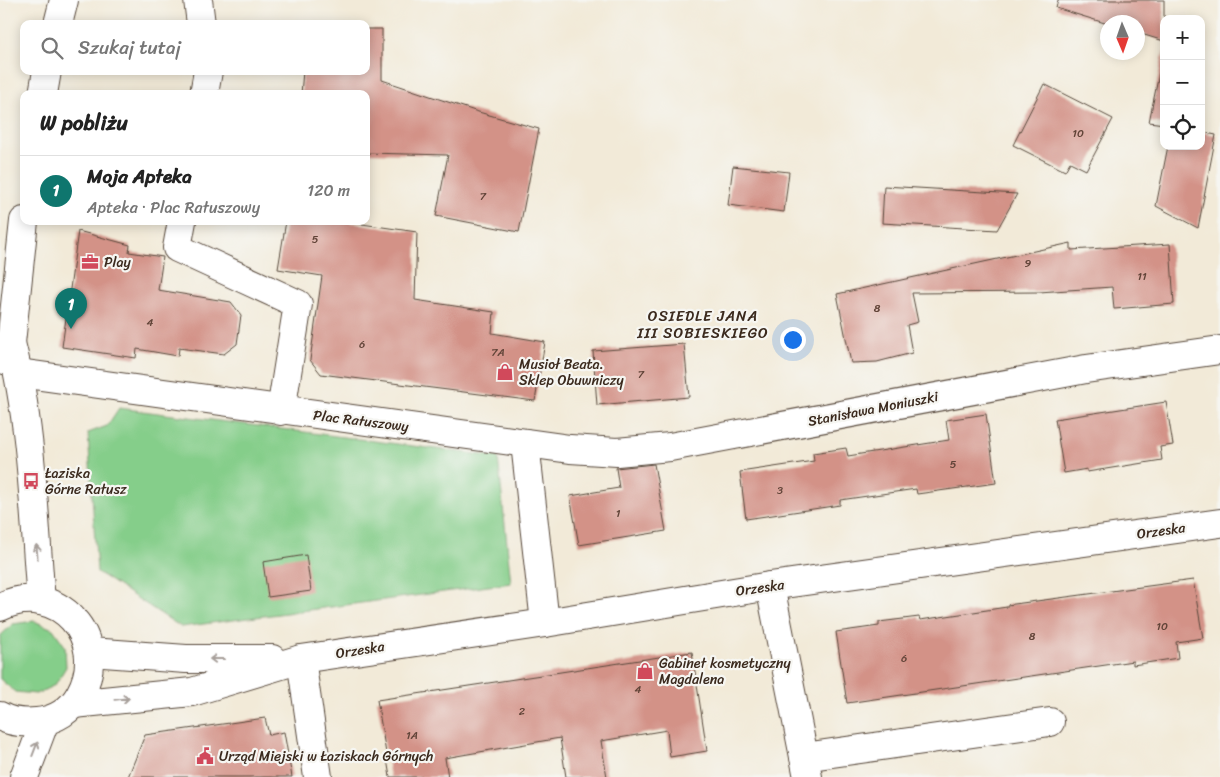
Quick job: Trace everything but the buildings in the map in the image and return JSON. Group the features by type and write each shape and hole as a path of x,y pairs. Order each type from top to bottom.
{"street":[{"path":"59,20 64,0"},
{"path":"198,0 200,20"},
{"path":"44,90 46,75"},
{"path":"205,90 207,75"},
{"path":"24,225 11,343 10,373 31,481 41,600"},
{"path":"181,225 177,248 298,304 281,411"},
{"name":"Stanisława Moniuszki","path":"525,443 570,449 617,452 670,447 1086,369 1220,350"},
{"name":"Plac Ratuszowy","path":"10,373 525,443"},
{"path":"525,443 545,623"},
{"name":"Orzeska","path":"90,652 186,659 301,659 545,623 770,586 1220,523"},
{"path":"770,586 806,767 1050,722"},
{"path":"0,607 13,601 41,600 64,610 82,629 90,652 88,680 74,704 61,715 45,721 25,724 1,722"},
{"path":"301,659 318,777"},
{"name":"Orzeska","path":"74,704 192,692 301,659"},
{"path":"24,777 45,721"}],"green space":[{"path":"119,408 498,457 511,583 181,627 97,572 88,433 107,426"},
{"path":"34,621 53,629 65,646 66,667 55,685 36,694 15,692 0,679 0,636 13,624"}],"place":[{"name":"Play","path":"90,262"},
{"name":"Moja Apteka","path":"71,329"},
{"name":"Musioł Beata. Sklep Obuwniczy","path":"505,372"},
{"name":"Łaziska Górne Ratusz","path":"31,481"},
{"name":"Gabinet kosmetyczny Magdalena","path":"645,671"},
{"name":"Urząd Miejski w Łaziskach Górnych","path":"205,756"}],"district":[{"name":"OSIEDLE JANA III SOBIESKIEGO","path":"703,324"}]}
